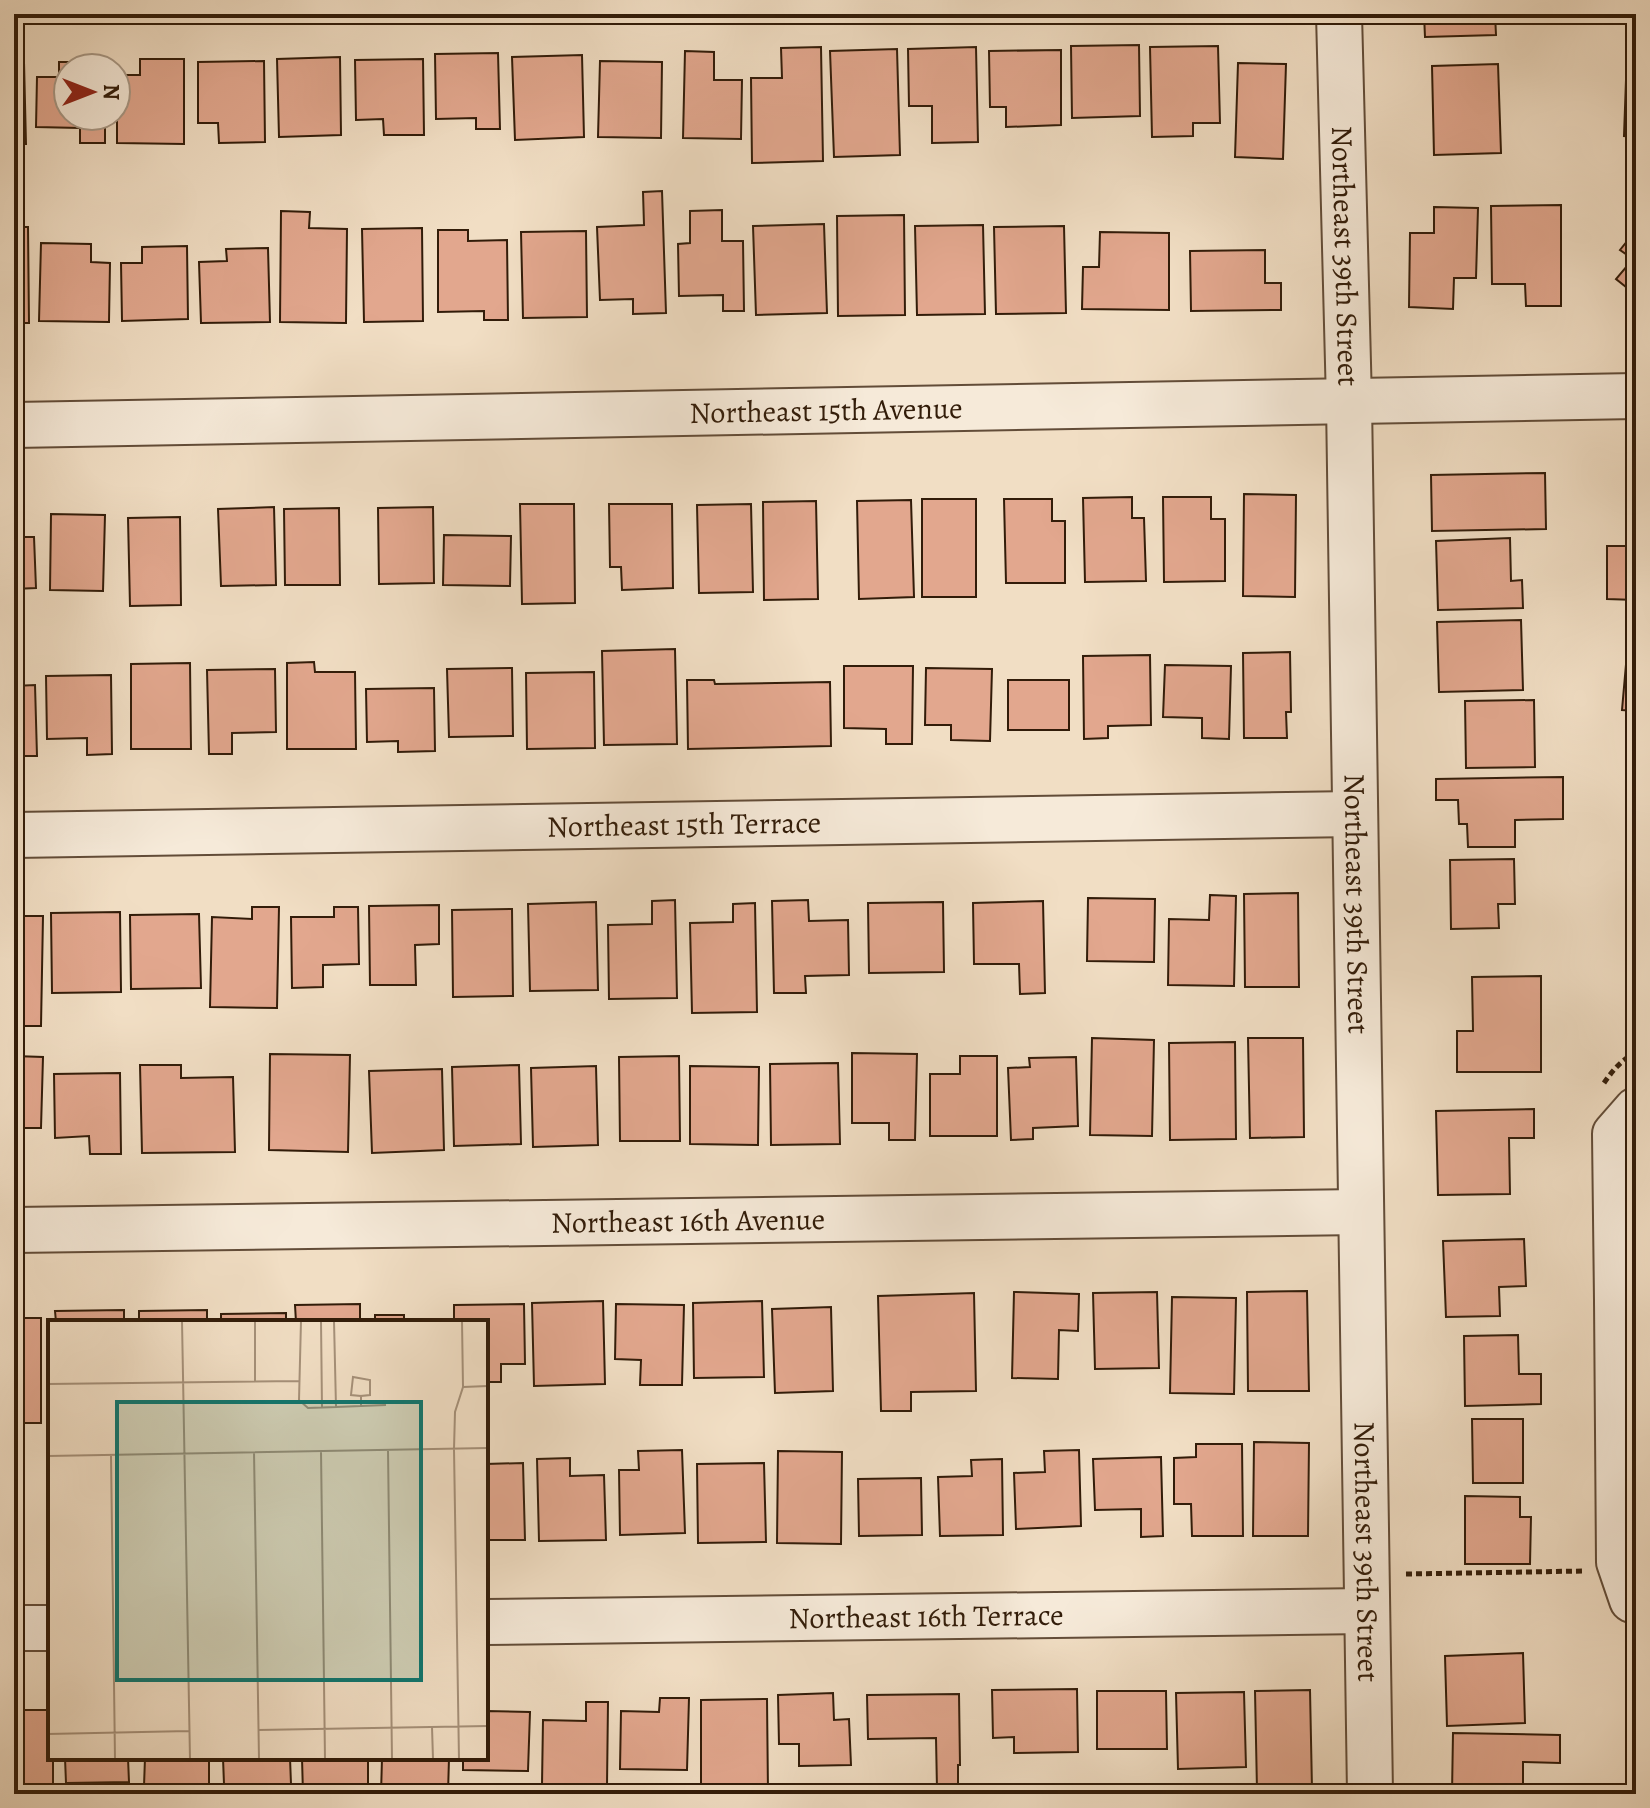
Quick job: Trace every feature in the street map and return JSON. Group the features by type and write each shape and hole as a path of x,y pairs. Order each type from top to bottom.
{"street":[{"name":"Northeast 39th Street","path":"1339,14 1349,402 1370,1794"},
{"name":"Northeast 15th Avenue","path":"14,425 1636,396"},
{"name":"Northeast 15th Terrace","path":"14,835 1355,814"},
{"path":"1626,1584 1619,1562 1627,1450 1626,1220 1615,1134 1636,1110"},
{"name":"Northeast 16th Avenue","path":"14,1230 1360,1212"},
{"name":"Northeast 16th Terrace","path":"488,1622 1367,1611"},
{"path":"14,1628 48,1628"}],"path":[{"path":"1401,1574 1626,1584"}],"building":[{"path":"1424,14 1495,14 1496,35 1425,37"},
{"path":"1139,45 1140,116 1072,118 1071,46"},
{"path":"1218,46 1220,123 1193,123 1193,136 1152,137 1150,47"},
{"path":"821,47 823,161 752,163 751,78 782,78 781,48"},
{"path":"976,47 978,142 932,143 932,106 909,106 908,49"},
{"path":"897,49 900,155 834,157 830,51"},
{"path":"1061,50 1061,125 1006,127 1006,107 990,107 989,51"},
{"path":"685,51 714,52 714,80 742,80 741,139 683,138"},
{"path":"498,53 500,129 476,129 476,118 436,119 435,54"},
{"path":"582,55 584,137 515,140 512,57"},
{"path":"340,57 341,135 279,137 277,59"},
{"path":"140,59 184,59 184,144 117,143 117,132 132,132 132,75 140,75"},
{"path":"423,59 424,135 384,135 383,119 356,120 355,60"},
{"path":"264,61 265,142 219,143 218,123 198,123 198,62"},
{"path":"600,61 662,62 661,138 598,137"},
{"path":"24,62 26,144 14,144 14,63"},
{"path":"1238,63 1286,64 1283,159 1235,157"},
{"path":"1498,64 1501,153 1434,155 1432,66"},
{"path":"37,77 52,77 52,127 36,127"},
{"path":"1626,80 1636,80 1636,137 1624,136"},
{"path":"80,132 105,132 105,143 80,143"},
{"path":"662,191 666,313 633,314 633,299 600,300 597,227 644,225 643,192"},
{"path":"1561,205 1561,306 1526,306 1525,284 1492,284 1491,206"},
{"path":"1434,207 1478,208 1476,278 1454,278 1453,309 1409,307 1410,233 1434,233"},
{"path":"722,210 722,241 743,241 744,311 723,311 723,295 679,296 678,244 690,243 690,211"},
{"path":"281,211 310,212 309,228 347,229 346,323 280,322"},
{"path":"904,215 905,315 838,316 837,216"},
{"path":"824,224 827,313 756,315 753,226"},
{"path":"983,225 985,314 917,315 915,226"},
{"path":"1064,226 1066,313 996,314 994,227"},
{"path":"14,227 28,227 29,323 14,323"},
{"path":"422,228 423,321 364,322 362,229"},
{"path":"438,230 468,230 468,241 507,240 508,320 484,320 484,311 438,312"},
{"path":"1636,230 1636,295 1616,279 1633,259 1620,250"},
{"path":"586,231 587,317 523,318 521,232"},
{"path":"1100,232 1169,233 1169,310 1082,309 1083,267 1099,267"},
{"path":"41,243 91,244 91,262 110,263 109,322 39,321"},
{"path":"187,246 188,319 122,321 121,263 142,263 142,247"},
{"path":"268,248 270,322 201,323 199,262 227,261 226,249"},
{"path":"1265,250 1265,283 1281,283 1281,310 1191,311 1190,251"},
{"path":"1545,473 1546,529 1432,531 1431,475"},
{"path":"1244,494 1296,495 1295,597 1243,596"},
{"path":"1132,497 1132,518 1144,518 1146,581 1085,582 1083,498"},
{"path":"1163,497 1211,497 1211,519 1225,519 1225,581 1164,582"},
{"path":"922,499 976,499 976,597 922,597"},
{"path":"1004,499 1052,499 1052,521 1065,521 1065,583 1006,583"},
{"path":"911,500 914,597 859,599 857,501"},
{"path":"816,501 818,599 764,600 763,502"},
{"path":"520,504 574,504 575,603 522,604"},
{"path":"609,504 672,504 673,588 622,590 621,567 610,567"},
{"path":"751,504 753,592 699,593 697,505"},
{"path":"274,507 276,585 221,586 218,509"},
{"path":"433,507 434,583 379,584 378,508"},
{"path":"339,508 340,585 285,585 284,509"},
{"path":"51,514 105,515 103,591 50,590"},
{"path":"180,517 181,605 130,606 128,518"},
{"path":"444,535 511,536 510,586 443,585"},
{"path":"14,537 34,537 36,588 14,589"},
{"path":"1510,538 1511,581 1522,580 1523,608 1438,610 1436,541"},
{"path":"1607,546 1636,546 1636,600 1607,599"},
{"path":"1521,620 1523,690 1439,692 1437,622"},
{"path":"675,649 677,744 604,745 602,651"},
{"path":"1290,652 1291,712 1286,712 1287,738 1244,738 1243,653"},
{"path":"1627,653 1636,654 1636,711 1622,710"},
{"path":"1150,655 1151,725 1108,726 1108,738 1084,739 1083,656"},
{"path":"314,662 315,672 355,672 356,749 287,749 287,663"},
{"path":"190,663 191,749 131,749 131,664"},
{"path":"1165,665 1231,666 1229,739 1202,738 1202,718 1163,717"},
{"path":"844,666 913,666 912,744 886,744 886,729 844,728"},
{"path":"512,668 513,736 449,737 447,669"},
{"path":"926,668 992,669 990,741 951,740 951,725 925,725"},
{"path":"275,669 276,732 232,733 232,754 209,754 207,670"},
{"path":"594,672 595,748 527,749 526,673"},
{"path":"111,675 112,754 87,755 87,738 47,739 46,676"},
{"path":"687,680 714,680 715,684 830,682 831,746 688,749"},
{"path":"1008,680 1069,680 1069,730 1008,730"},
{"path":"35,685 37,756 14,756 14,686"},
{"path":"434,688 435,751 398,752 398,741 367,742 366,689"},
{"path":"1534,700 1535,767 1466,768 1465,701"},
{"path":"1563,777 1563,819 1515,820 1515,847 1468,847 1467,824 1459,824 1458,800 1436,800 1436,779"},
{"path":"1514,859 1515,904 1498,904 1499,928 1451,929 1450,860"},
{"path":"1298,893 1299,987 1245,987 1244,894"},
{"path":"1210,895 1236,896 1234,986 1168,985 1169,919 1209,920"},
{"path":"1088,898 1155,899 1154,962 1087,961"},
{"path":"675,900 677,998 609,999 608,925 652,924 652,901"},
{"path":"808,900 809,921 848,920 849,975 805,976 806,993 774,993 772,901"},
{"path":"1043,901 1045,993 1020,994 1019,964 974,964 973,903"},
{"path":"596,902 598,990 530,991 528,904"},
{"path":"943,902 944,972 869,973 868,903"},
{"path":"755,903 757,1012 692,1013 690,923 733,922 733,904"},
{"path":"439,905 439,944 415,945 416,985 370,985 369,906"},
{"path":"252,907 279,907 277,1008 210,1007 212,917 252,919"},
{"path":"334,907 358,907 359,964 323,965 323,987 292,988 291,917 334,917"},
{"path":"512,909 513,996 453,997 452,910"},
{"path":"120,912 121,992 52,993 51,913"},
{"path":"199,914 201,988 131,989 130,915"},
{"path":"14,916 43,916 41,1026 14,1026"},
{"path":"1541,976 1541,1072 1457,1072 1457,1031 1473,1031 1472,977"},
{"path":"1092,1038 1154,1040 1152,1136 1090,1135"},
{"path":"1248,1038 1303,1038 1304,1137 1250,1138"},
{"path":"1235,1042 1236,1139 1170,1140 1169,1043"},
{"path":"852,1053 917,1054 915,1140 889,1140 889,1123 852,1123"},
{"path":"270,1054 350,1055 348,1152 269,1150"},
{"path":"14,1056 43,1057 41,1128 14,1128"},
{"path":"679,1056 680,1141 620,1141 619,1057"},
{"path":"960,1056 997,1056 997,1136 930,1136 930,1074 960,1074"},
{"path":"1076,1057 1078,1126 1033,1128 1033,1139 1011,1140 1008,1068 1030,1067 1029,1058"},
{"path":"838,1063 840,1144 771,1145 770,1064"},
{"path":"140,1065 181,1065 181,1078 233,1077 235,1152 142,1153"},
{"path":"519,1065 521,1144 454,1146 452,1067"},
{"path":"596,1066 598,1145 533,1147 531,1068"},
{"path":"690,1066 759,1067 758,1145 690,1144"},
{"path":"442,1069 444,1150 372,1153 369,1071"},
{"path":"120,1073 121,1154 90,1154 89,1136 55,1138 54,1074"},
{"path":"1534,1109 1534,1138 1509,1138 1510,1194 1438,1195 1436,1111"},
{"path":"1524,1239 1526,1286 1499,1287 1500,1316 1446,1317 1443,1241"},
{"path":"1307,1291 1309,1391 1248,1391 1247,1292"},
{"path":"1014,1292 1079,1294 1078,1331 1059,1330 1058,1379 1012,1378"},
{"path":"1157,1292 1159,1368 1095,1369 1093,1293"},
{"path":"974,1293 976,1391 911,1392 911,1411 881,1411 878,1296"},
{"path":"1172,1297 1236,1298 1234,1394 1170,1393"},
{"path":"603,1301 605,1384 534,1386 532,1303"},
{"path":"762,1301 764,1377 694,1378 693,1303"},
{"path":"360,1304 360,1320 296,1320 295,1305"},
{"path":"524,1304 525,1364 501,1364 501,1382 488,1382 488,1320 454,1320 454,1305"},
{"path":"616,1304 684,1305 682,1385 640,1385 641,1360 615,1359"},
{"path":"831,1307 833,1391 775,1393 772,1309"},
{"path":"124,1310 124,1320 56,1320 55,1311"},
{"path":"207,1310 207,1320 139,1320 139,1311"},
{"path":"286,1313 286,1320 221,1320 221,1314"},
{"path":"375,1315 404,1315 404,1320 375,1320"},
{"path":"14,1318 41,1318 41,1423 14,1423"},
{"path":"1518,1335 1519,1374 1541,1374 1541,1404 1465,1406 1464,1336"},
{"path":"1472,1419 1523,1419 1523,1483 1473,1483"},
{"path":"1254,1442 1309,1443 1308,1536 1253,1536"},
{"path":"1196,1444 1242,1444 1243,1536 1192,1536 1191,1504 1174,1504 1174,1458 1196,1457"},
{"path":"682,1450 685,1533 620,1535 619,1470 639,1470 638,1451"},
{"path":"1079,1450 1081,1526 1016,1529 1014,1473 1045,1472 1044,1451"},
{"path":"778,1451 842,1452 841,1544 777,1543"},
{"path":"1161,1457 1163,1536 1141,1537 1141,1509 1095,1510 1093,1459"},
{"path":"570,1458 570,1476 604,1475 606,1540 539,1541 537,1459"},
{"path":"1002,1459 1003,1535 940,1536 938,1477 972,1476 971,1460"},
{"path":"523,1463 525,1540 488,1540 488,1464"},
{"path":"764,1463 766,1542 698,1543 697,1464"},
{"path":"921,1478 922,1535 859,1536 858,1479"},
{"path":"1465,1496 1520,1497 1520,1517 1531,1517 1530,1564 1465,1564"},
{"path":"1523,1653 1525,1723 1447,1726 1445,1656"},
{"path":"1077,1689 1078,1752 1014,1753 1014,1737 993,1738 992,1690"},
{"path":"1310,1690 1312,1789 1257,1790 1255,1691"},
{"path":"1097,1691 1166,1691 1167,1749 1097,1749"},
{"path":"1244,1692 1246,1767 1178,1769 1176,1693"},
{"path":"833,1693 834,1720 849,1719 851,1765 799,1766 799,1744 779,1744 778,1695"},
{"path":"959,1694 958,1789 937,1789 936,1738 868,1739 867,1695"},
{"path":"660,1698 689,1698 687,1770 620,1769 621,1711 659,1712"},
{"path":"767,1699 768,1792 701,1793 701,1700"},
{"path":"586,1702 608,1702 607,1786 542,1785 543,1720 586,1721"},
{"path":"14,1710 48,1710 48,1760 53,1760 53,1787 14,1787"},
{"path":"488,1711 530,1712 528,1771 463,1770 463,1760 488,1760"},
{"path":"1453,1733 1560,1735 1560,1763 1523,1762 1523,1794 1452,1794"},
{"path":"65,1760 128,1760 129,1782 66,1783"},
{"path":"145,1760 209,1760 209,1788 144,1786"},
{"path":"223,1760 290,1760 291,1784 224,1784"},
{"path":"302,1760 368,1760 368,1794 303,1794"},
{"path":"382,1760 449,1760 448,1794 381,1794"}]}
